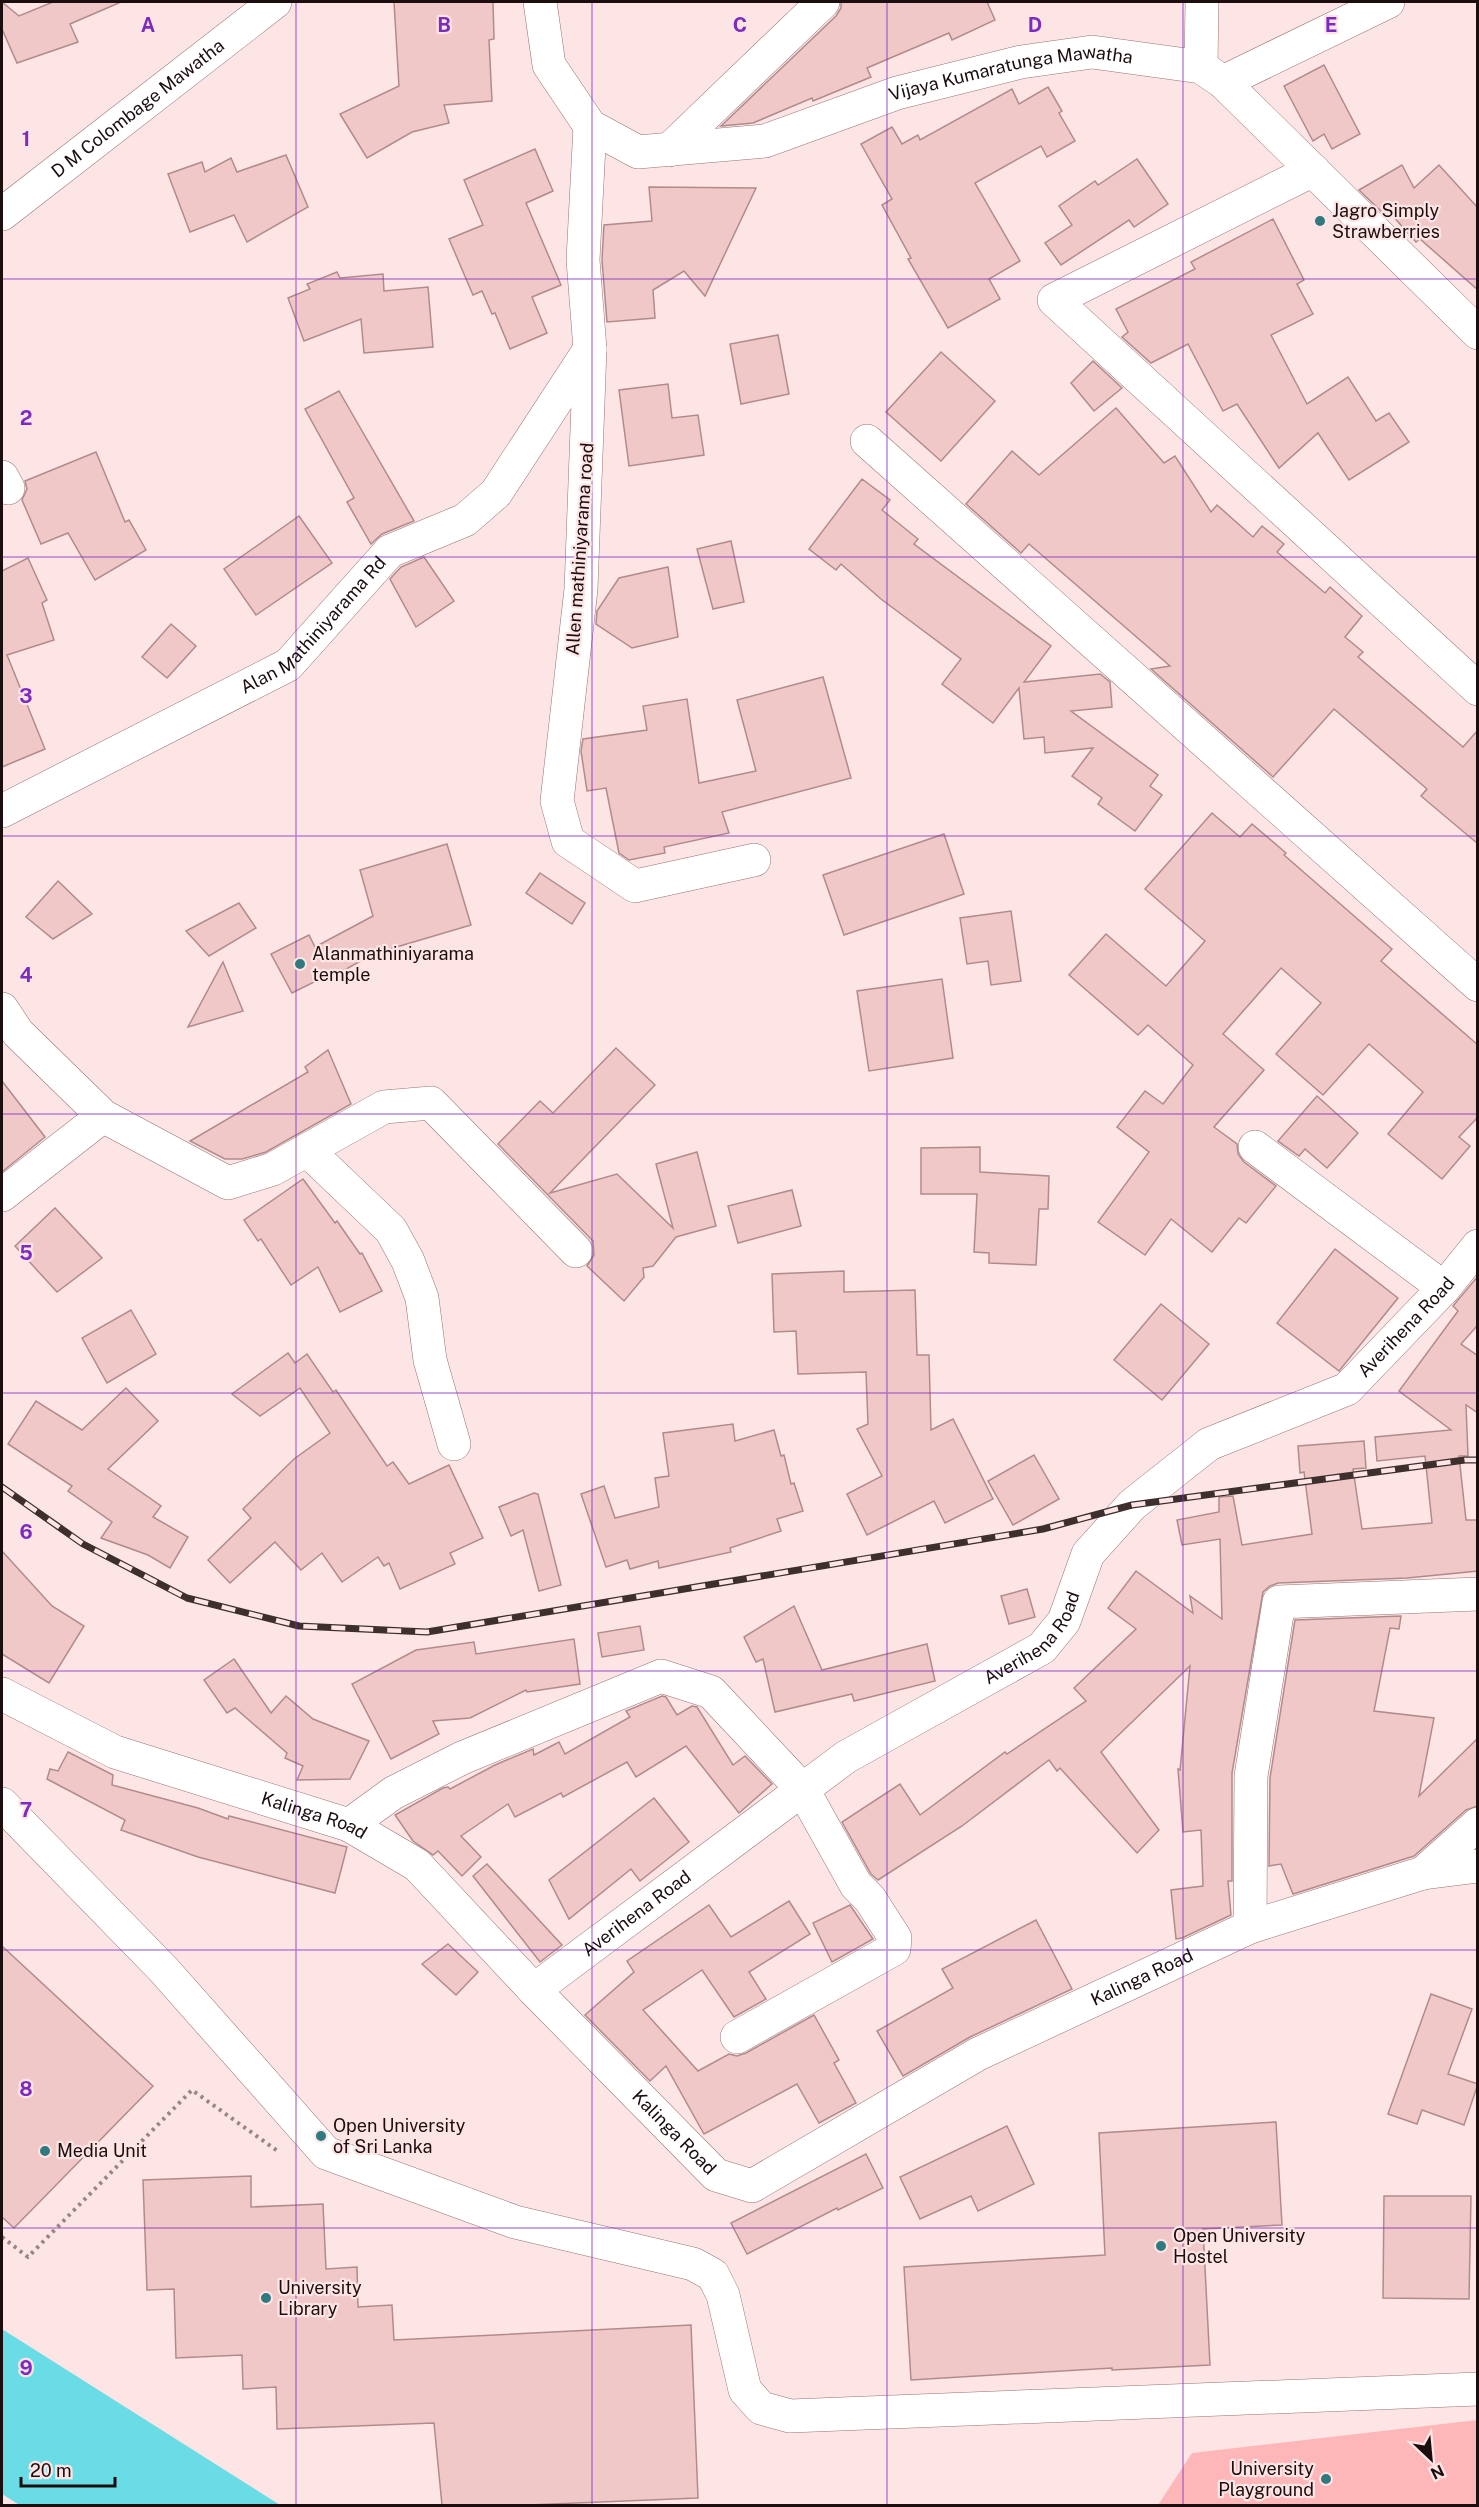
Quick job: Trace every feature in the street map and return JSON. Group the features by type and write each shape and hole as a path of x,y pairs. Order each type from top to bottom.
{"street":[{"name":"D M Colombage Mawatha","path":"2,214 275,2"},
{"name":"Vijaya Kumaratunga Mawatha","path":"540,2 549,65 590,126 639,152 765,141 897,93 1021,62 1092,52 1212,75"},
{"path":"669,150 823,2"},
{"path":"1202,2 1212,75 1478,333"},
{"path":"1212,75 1388,2"},
{"name":"Allen mathiniyarama road","path":"590,126 583,260 590,349 581,589 557,801 568,842 635,886 754,860"},
{"path":"1312,170 1054,300 1478,689"},
{"name":"Alan Mathiniyarama Rd","path":"2,811 288,665 390,551 465,520 496,493 590,349"},
{"path":"867,441 1478,985"},
{"path":"2,1009 18,1033 103,1116 228,1183 273,1169 384,1107 431,1103 576,1251"},
{"path":"2,1196 103,1116"},
{"path":"1255,1147 1444,1288"},
{"path":"307,1150 391,1230 408,1261 422,1298 430,1360 454,1444"},
{"name":"Averihena Road","path":"534,1990 846,1757 1042,1648 1064,1621 1088,1554 1132,1506 1209,1444 1347,1389 1444,1288 1478,1245"},
{"path":"1251,1927 1251,1776 1279,1602 1478,1594"},
{"path":"349,1825 393,1793 462,1758 661,1676 711,1692 803,1790 856,1885 870,1899 895,1938 894,1949 737,2037"},
{"name":"Kalinga Road","path":"2,1694 115,1752 349,1825 417,1865 534,1990 716,2175 752,2186 978,2054 1251,1927 1423,1873 1478,1866"},
{"path":"2,1804 163,1969 326,2153 515,2222 693,2265 713,2275 723,2295 744,2390 761,2408 790,2416 1478,2389"},
{"path":"1423,1873 1478,1824"}],"path":[{"path":"2,2237 28,2257 192,2090 292,2161 326,2153"}],"shaded area":[{"name":"University Playground","path":"1477,2420 1477,2505 1158,2505 1192,2453"}],"water":[{"path":"2,2329 280,2505 21,2506 2,2494"}],"building":[{"path":"2,2 19,16 53,2 121,2 70,24 78,42 17,63 2,29"},
{"path":"394,2 493,2 494,39 489,40 492,101 444,105 449,123 412,132 367,158 340,114 399,86"},
{"path":"841,2 987,2 995,20 952,40 949,33 867,68 871,77 813,101 812,98 753,123 721,126 836,16 841,8"},
{"path":"1324,65 1360,134 1332,149 1324,134 1313,141 1284,86"},
{"path":"1048,87 1075,141 1047,157 1041,146 975,183 1020,261 989,279 1000,299 948,328 908,259 911,258 882,205 892,199 861,144 892,127 902,144 918,135 920,140 1012,89 1019,104"},
{"path":"535,149 553,191 526,203 561,285 532,297 547,333 510,349 495,313 492,314 482,291 473,295 449,239 483,225 464,180"},
{"path":"286,155 308,207 247,242 234,215 190,232 168,174 202,162 205,172 231,158 237,172"},
{"path":"1137,159 1168,204 1134,227 1129,220 1061,265 1045,243 1072,225 1059,206 1095,181 1098,185"},
{"path":"1402,165 1414,188 1439,165 1478,208 1478,290 1420,239 1416,242 1390,213 1385,215 1359,190"},
{"path":"649,187 756,188 705,296 684,271 653,290 655,318 607,322 602,260 604,225 652,221"},
{"path":"1273,219 1304,280 1297,284 1313,314 1271,335 1307,404 1348,377 1376,421 1389,413 1409,442 1349,480 1318,433 1279,468 1237,404 1223,411 1188,344 1151,363 1122,337 1128,332 1116,309 1195,269 1191,262"},
{"path":"337,272 340,278 383,274 384,291 428,287 433,347 364,353 361,319 304,341 288,298 310,289 307,284"},
{"path":"778,335 789,394 741,404 730,344"},
{"path":"941,352 995,401 941,461 886,412"},
{"path":"1093,361 1122,388 1094,411 1071,383"},
{"path":"668,384 672,418 698,415 704,455 629,466 619,390"},
{"path":"339,391 414,521 382,534 371,544 347,502 354,498 305,409"},
{"path":"1116,408 1164,463 1175,456 1211,512 1217,505 1253,537 1262,526 1284,544 1277,552 1325,593 1330,587 1362,616 1345,637 1363,652 1358,657 1463,747 1478,730 1478,844 1421,796 1427,789 1334,709 1273,777 1151,669 1170,666 1029,544 1021,553 966,504 1012,451 1039,475"},
{"path":"96,452 125,522 129,520 146,550 95,580 68,533 41,544 22,500 27,489 25,481"},
{"path":"862,479 890,500 882,510 918,539 914,544 1051,646 1024,682 1100,674 1110,682 1112,707 1071,711 1158,775 1150,786 1162,795 1135,831 1098,804 1102,798 1072,776 1093,748 1045,753 1044,737 1024,739 1019,688 993,723 942,684 961,659 881,599 841,564 836,570 809,549"},
{"path":"299,516 332,563 256,615 224,569"},
{"path":"731,541 744,602 713,609 697,549"},
{"path":"424,557 454,601 416,627 390,579 401,567"},
{"path":"28,558 47,600 42,603 54,640 7,655 45,749 2,767 2,571"},
{"path":"668,567 678,637 632,648 596,624 597,611 619,578"},
{"path":"171,624 196,646 167,678 142,657"},
{"path":"823,677 851,778 722,812 729,833 664,847 665,853 629,860 619,853 606,788 587,791 581,751 583,739 647,730 643,706 687,699 699,783 756,771 737,700"},
{"path":"1212,813 1240,837 1252,824 1286,853 1284,855 1392,949 1381,961 1478,1045 1478,1117 1459,1137 1470,1146 1442,1179 1388,1134 1423,1092 1369,1044 1323,1095 1276,1054 1321,1003 1281,968 1223,1034 1264,1070 1214,1127 1237,1144 1238,1154 1244,1162 1276,1186 1246,1223 1239,1218 1212,1252 1171,1219 1145,1255 1098,1222 1149,1152 1117,1127 1145,1091 1163,1104 1193,1065 1148,1025 1138,1035 1069,975 1106,934 1166,986 1205,941 1145,889"},
{"path":"944,834 964,894 844,935 823,875"},
{"path":"447,844 471,925 373,954 334,976 332,973 292,993 271,954 309,935 315,947 373,916 360,870"},
{"path":"540,873 585,903 572,924 526,893"},
{"path":"58,881 92,914 53,939 26,917"},
{"path":"239,903 256,928 209,956 186,931"},
{"path":"1011,911 1021,981 991,985 988,961 967,964 960,918"},
{"path":"223,962 243,1011 188,1027"},
{"path":"942,979 953,1058 869,1071 857,991"},
{"path":"616,1048 655,1085 550,1193 617,1174 673,1228 656,1164 697,1152 716,1226 676,1237 653,1266 643,1268 644,1277 624,1301 587,1266 594,1255 593,1241 498,1144 540,1101 553,1113"},
{"path":"328,1050 351,1104 266,1152 242,1159 225,1159 190,1141 308,1072 305,1067"},
{"path":"2,1081 45,1137 2,1172"},
{"path":"1317,1096 1358,1133 1327,1168 1305,1149 1299,1156 1278,1141"},
{"path":"980,1147 980,1172 1049,1176 1048,1209 1039,1209 1036,1265 989,1263 989,1253 974,1252 977,1194 921,1194 921,1148"},
{"path":"303,1179 335,1223 337,1221 360,1254 362,1253 382,1291 340,1312 318,1267 291,1285 261,1239 258,1241 244,1220"},
{"path":"792,1190 801,1226 738,1243 728,1206"},
{"path":"55,1208 102,1258 57,1292 15,1246"},
{"path":"1335,1249 1398,1298 1339,1371 1277,1323"},
{"path":"844,1271 844,1292 915,1290 917,1355 929,1355 931,1430 953,1419 993,1499 945,1523 934,1501 867,1535 847,1494 882,1476 857,1429 868,1424 866,1372 798,1374 796,1331 774,1332 772,1274"},
{"path":"1478,1276 1478,1329 1476,1327 1461,1344 1478,1356 1478,1413 1466,1405 1468,1456 1459,1456 1466,1520 1478,1520 1478,1571 1407,1578 1278,1583 1263,1592 1232,1773 1232,1881 1228,1881 1231,1915 1176,1939 1171,1890 1203,1886 1201,1830 1183,1832 1178,1769 1180,1770 1190,1666 1101,1752 1159,1830 1137,1853 1060,1768 1057,1771 1049,1760 962,1826 878,1880 871,1874 842,1822 900,1784 920,1815 1005,1752 1007,1754 1086,1701 1074,1688 1136,1629 1108,1608 1136,1571 1193,1613 1190,1596 1222,1619 1220,1539 1182,1545 1177,1520 1219,1512 1219,1497 1233,1496 1242,1545 1312,1534 1304,1472 1300,1473 1298,1446 1364,1441 1366,1468 1353,1469 1362,1529 1432,1523 1425,1456 1377,1461 1375,1437 1451,1430 1399,1391 1458,1311 1453,1306"},
{"path":"1161,1304 1209,1344 1162,1400 1114,1360"},
{"path":"131,1310 156,1354 107,1383 82,1338"},
{"path":"288,1353 295,1363 307,1354 333,1392 336,1390 387,1466 393,1462 409,1484 449,1465 483,1538 450,1553 455,1564 400,1589 389,1563 384,1566 378,1557 342,1582 322,1553 301,1570 275,1542 230,1583 208,1560 251,1518 243,1509 294,1459 330,1433 300,1388 260,1416 232,1394"},
{"path":"126,1388 158,1421 108,1469 161,1506 153,1517 188,1537 170,1568 148,1555 101,1538 112,1522 68,1491 72,1486 8,1444 36,1401 82,1430"},
{"path":"733,1424 735,1441 774,1430 781,1456 784,1455 791,1484 794,1483 803,1511 777,1519 781,1531 730,1548 731,1552 659,1568 658,1561 630,1569 627,1560 606,1567 581,1494 604,1486 615,1518 659,1507 655,1478 669,1476 663,1433"},
{"path":"1034,1455 1059,1499 1013,1525 988,1481"},
{"path":"534,1493 538,1494 561,1585 539,1591 523,1530 511,1536 499,1507"},
{"path":"2,1551 52,1606 84,1626 49,1683 2,1654"},
{"path":"1027,1589 1035,1617 1009,1624 1001,1596"},
{"path":"794,1606 822,1670 927,1644 935,1681 854,1701 852,1694 775,1712 763,1659 756,1662 744,1637"},
{"path":"1401,1616 1399,1629 1390,1628 1374,1711 1434,1718 1419,1796 1478,1738 1478,1806 1466,1810 1414,1856 1293,1894 1281,1864 1269,1866 1270,1778 1295,1620"},
{"path":"640,1626 644,1650 602,1657 598,1633"},
{"path":"574,1639 580,1684 527,1692 526,1690 470,1718 433,1721 439,1734 391,1759 352,1684 416,1650 474,1642 476,1654"},
{"path":"234,1659 271,1713 286,1696 313,1719 369,1741 350,1779 297,1780 303,1766 285,1758 287,1753 235,1708 227,1713 204,1680"},
{"path":"662,1696 666,1697 677,1715 692,1706 697,1707 733,1765 745,1756 772,1784 739,1813 686,1746 636,1777 627,1762 563,1797 561,1793 515,1817 508,1804 461,1836 481,1857 462,1876 438,1851 433,1855 413,1841 395,1815 443,1788 450,1789 495,1765 533,1749 534,1755 559,1742 565,1754 630,1717 626,1711"},
{"path":"68,1752 113,1775 112,1785 198,1808 228,1819 229,1816 347,1847 335,1893 198,1857 121,1830 125,1820 47,1779 50,1769 58,1771"},
{"path":"654,1798 689,1842 640,1881 631,1869 569,1919 549,1880"},
{"path":"487,1864 562,1945 540,1962 473,1876"},
{"path":"789,1901 810,1934 749,1972 766,1999 734,2017 702,1970 643,2010 698,2071 729,2054 737,2056 746,2053 814,2015 839,2060 834,2063 856,2103 819,2123 797,2084 704,2134 666,2066 650,2081 585,2015 634,1972 627,1961 709,1905 731,1937"},
{"path":"850,1905 873,1939 832,1962 813,1923"},
{"path":"1036,1920 1072,1989 970,2037 903,2076 877,2031 953,1988 942,1969"},
{"path":"448,1944 478,1972 456,1995 422,1964"},
{"name":"Media Unit","path":"2,1946 153,2086 14,2228 2,2217"},
{"path":"1431,1994 1472,2009 1448,2074 1478,2084 1464,2125 1422,2110 1417,2124 1388,2114"},
{"name":"Open University Hostel","path":"1276,2122 1282,2225 1203,2229 1210,2365 1112,2370 1112,2368 911,2380 904,2267 1105,2255 1099,2133"},
{"path":"1007,2126 1034,2184 978,2211 971,2196 920,2219 900,2177"},
{"path":"866,2154 883,2188 838,2210 837,2208 747,2254 731,2223"},
{"path":"251,2176 251,2207 323,2204 326,2269 357,2267 358,2307 392,2305 394,2340 691,2325 698,2498 528,2505 442,2505 434,2423 277,2429 276,2387 243,2389 242,2355 176,2358 174,2289 147,2290 143,2180"},
{"path":"1384,2196 1471,2196 1469,2299 1383,2298"}],"railway":[{"path":"2,1487 83,1544 187,1598 299,1626 427,1632 1043,1529 1132,1505 1478,1460"}],"place":[{"name":"Jagro Simply Strawberries","path":"1320,221"},
{"name":"Alanmathiniyarama temple","path":"300,964"},
{"name":"Open University of Sri Lanka","path":"321,2136"},
{"name":"Media Unit","path":"45,2151"},
{"name":"Open University Hostel","path":"1161,2246"},
{"name":"University Library","path":"266,2298"},
{"name":"University Playground","path":"1326,2479"}]}
